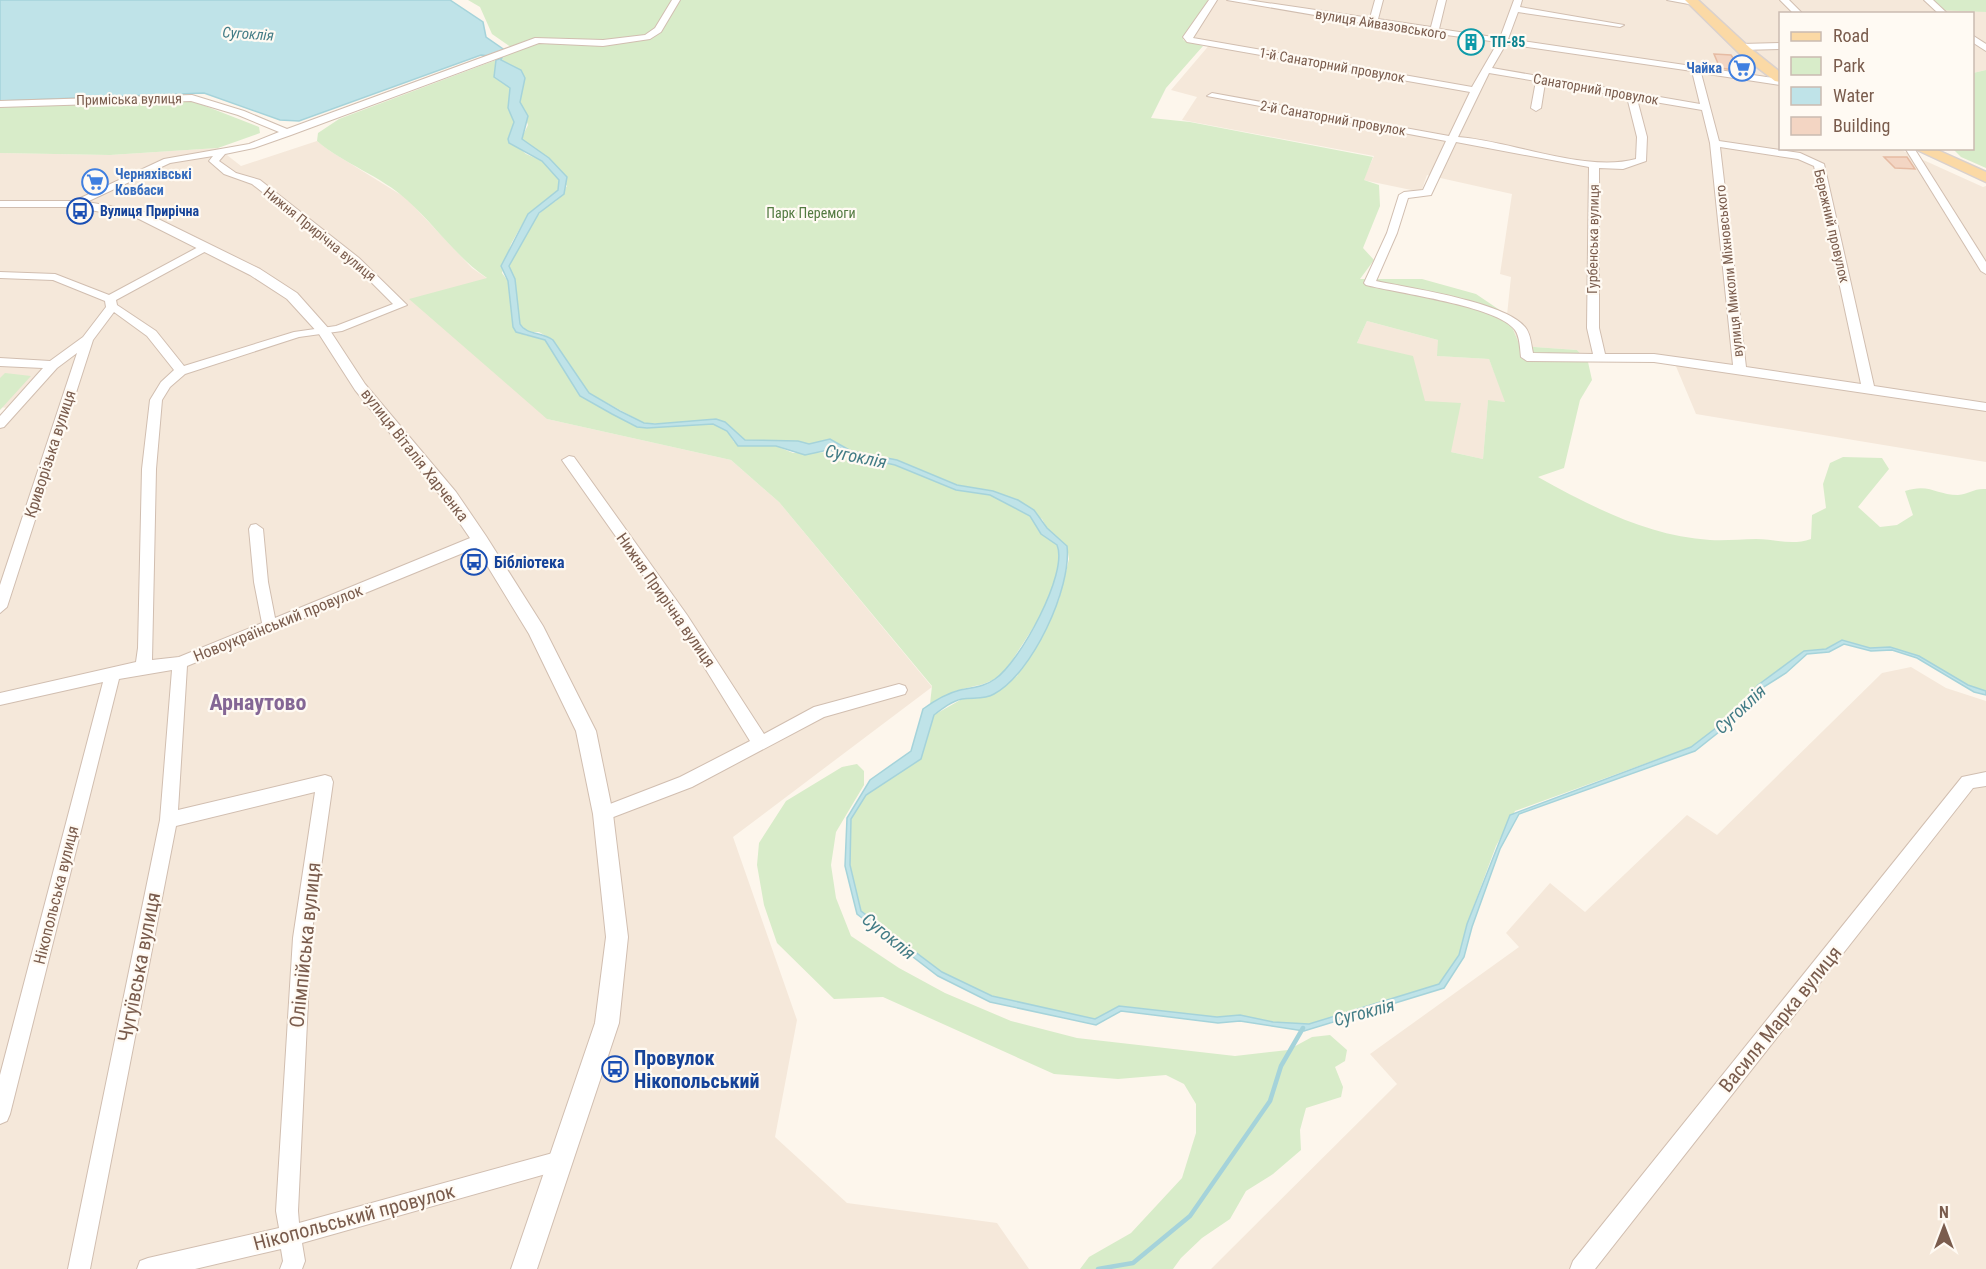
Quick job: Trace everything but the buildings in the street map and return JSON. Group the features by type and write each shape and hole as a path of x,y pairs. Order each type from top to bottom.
{"main road":[{"path":"1692,2 1779,79"},
{"path":"1924,150 1986,178"}],"street":[{"path":"76,204 167,161 251,146 538,40 603,43 647,37 658,30 676,0"},
{"name":"1-й Санаторний провулок","path":"1214,0 1187,37 1190,40 1475,90"},
{"name":"вулиця Айвазовського","path":"1231,0 1434,32 1779,80"},
{"path":"1312,14 1319,0"},
{"path":"1373,23 1379,0"},
{"path":"1434,32 1442,0"},
{"path":"1671,0 1692,2"},
{"path":"1784,0 1797,12"},
{"path":"1928,0 1942,12"},
{"path":"1620,26 1517,5 1427,193 1404,195 1392,233 1370,283 1477,306 1510,320 1521,328 1527,357 1654,358 1740,370"},
{"path":"1974,39 1986,48"},
{"path":"1741,46 1779,46"},
{"name":"Санаторний провулок","path":"1486,70 1706,108"},
{"name":"вулиця Миколи Міхновського","path":"1696,70 1715,143 1740,370 1986,407"},
{"path":"1536,108 1541,80"},
{"name":"Гурбенська вулиця","path":"1599,356 1593,328 1594,165 1623,166 1641,161 1643,155 1640,130 1631,95"},
{"name":"2-й Санаторний провулок","path":"1212,96 1594,165"},
{"name":"Приміська вулиця","path":"0,104 192,98 241,113 288,133"},
{"name":"Бережний провулок","path":"1715,143 1800,156 1819,164 1869,391"},
{"path":"1910,150 1986,271"},
{"name":"Нижня Прирічна вулиця","path":"222,151 213,161 218,166 240,178 256,182 355,260 401,305 324,332"},
{"name":"вулиця Віталія Харченка","path":"0,204 76,204 140,215 206,247 292,296 324,332 360,387 450,496 537,631 586,731 603,814 617,937 613,987 607,1023 524,1269"},
{"path":"111,303 206,247"},
{"path":"0,275 55,277 111,303 140,322 163,344 181,371"},
{"name":"Криворізька вулиця","path":"0,607 87,340 111,303"},
{"path":"143,668 147,637 149,469 156,400 165,385 181,371 298,334 324,332"},
{"path":"0,424 53,365 87,340"},
{"path":"0,362 53,365"},
{"name":"Нижня Прирічна вулиця","path":"569,460 682,619 760,742"},
{"path":"256,529 261,582 270,628"},
{"name":"Новоукраїнський провулок","path":"0,699 143,668 180,663 480,540"},
{"name":"Чугуївська вулиця","path":"79,1269 169,820 180,663"},
{"name":"Нікопольська вулиця","path":"0,1114 112,676"},
{"path":"603,814 686,782 820,712 899,690"},
{"name":"Василя Марка вулиця","path":"1581,1269 1968,782 1986,779"},
{"name":"Олімпійська вулиця","path":"169,820 325,782 302,938 287,1211 294,1261 291,1269"},
{"name":"Нікопольський провулок","path":"148,1269 290,1236 560,1161"}],"shaded area":[{"path":"1214,0 1925,0 1986,12 1986,70 1974,73 1974,12 1779,12 1779,150 1901,150 1983,187 1986,186 1986,462 1696,414 1675,364 1611,360 1588,362 1577,350 1520,346 1507,315 1511,277 1500,274 1512,194 1427,175 1421,192 1363,180 1374,156 1182,120 1197,97 1171,90 1211,43 1189,38"},
{"path":"317,141 406,198 472,268 488,279 547,419 731,460 779,502 932,687 733,837 797,1020 775,1137 847,1203 997,1223 1029,1269 0,1269 0,416 7,408 0,407 0,153 110,155 218,148 241,166"},
{"path":"1367,321 1438,340 1438,356 1489,359 1506,402 1488,401 1483,459 1451,452 1425,401 1357,343"},
{"path":"1911,667 1946,688 1986,701 1986,1269 1211,1269 1397,1084 1370,1054 1519,947 1506,933 1550,883 1585,912 1687,815 1717,835 1882,673"}],"green space":[{"name":"Парк Перемоги","path":"468,0 1208,0 1183,40 1203,46 1166,88 1151,118 1190,122 1373,157 1364,180 1379,185 1380,206 1363,248 1374,260 1360,279 1422,279 1476,294 1507,315 1520,346 1577,350 1588,362 1592,380 1580,400 1564,468 1538,477 1600,509 1665,533 1716,540 1756,539 1790,542 1811,539 1812,515 1826,508 1823,484 1830,463 1843,457 1882,458 1889,469 1858,507 1880,527 1897,525 1913,515 1905,491 1921,488 1958,495 1986,489 1986,691 1968,685 1919,656 1890,647 1870,648 1842,640 1826,649 1804,651 1758,685 1729,718 1691,747 1515,811 1496,846 1467,924 1459,955 1439,984 1309,1024 1273,1022 1240,1015 1217,1017 1119,1006 1095,1019 992,996 942,972 861,911 850,865 851,819 866,795 921,759 934,715 962,699 980,698 1017,676 1059,600 1069,559 1067,546 1047,528 1042,519 993,491 957,485 897,460 851,451 830,439 809,444 798,441 745,440 738,437 732,428 704,420 668,424 644,423 589,393 553,340 539,332 528,332 520,324 515,279 509,266 533,220 556,201 567,186 534,149 521,139 528,125 520,102 525,78 521,70 501,60 512,48 492,34 480,7","holes":["1367,321 1438,340 1437,356 1489,359 1505,402 1488,400 1483,459 1451,452 1461,403 1425,401 1413,356 1357,343"]},
{"path":"1925,0 1986,0 1986,12 1935,10"},
{"path":"496,60 495,77 510,88 508,108 514,122 508,138 526,154 542,161 559,179 558,190 528,214 511,244 502,273 508,281 513,327 525,335 545,340 580,396 647,428 713,424 727,431 734,442 747,446 776,446 793,453 838,452 895,465 956,490 990,495 1030,516 1041,534 1057,545 1060,559 1058,575 1043,610 1005,671 999,676 987,683 953,692 930,704 932,686 779,502 731,460 547,419 409,299 487,278 455,251 407,200 386,184 339,157 317,141 318,133 339,119"},
{"path":"1986,70 1986,168 1961,157 1954,150 1974,150 1974,73"},
{"path":"154,100 195,102 259,127 260,133 218,148 110,155 0,153 0,106"},
{"path":"5,373 31,376 0,410 0,378"},
{"path":"857,764 864,771 864,785 836,832 831,865 836,898 851,936 899,968 945,993 1011,1021 1077,1038 1235,1056 1288,1050 1312,1037 1330,1035 1347,1050 1345,1061 1335,1067 1343,1087 1341,1097 1306,1108 1300,1130 1301,1150 1273,1174 1246,1191 1230,1219 1202,1238 1173,1269 1080,1269 1089,1257 1131,1233 1182,1178 1196,1133 1196,1104 1184,1084 1166,1075 1118,1079 1054,1074 883,997 834,999 777,943 764,905 757,865 759,843 786,801 842,767"}],"water":[{"name":"Сугоклія","path":"0,0 450,0 483,22 486,37 506,51 490,56 481,55 299,121 280,120 204,93 0,101"},
{"name":"Сугоклія","path":"502,58 501,60 521,70 525,78 520,102 528,116 522,139 549,158 567,177 564,194 539,213 509,266 515,279 520,324 530,332 553,340 589,393 644,423 716,419 725,422 745,440 798,441 809,444 830,439 851,451 897,460 957,485 993,491 1018,500 1034,510 1047,528 1067,546 1067,564 1056,606 1047,628 1022,668 1008,684 994,694 958,700 934,715 921,759 866,795 851,819 850,865 861,911 942,972 992,996 1095,1019 1119,1006 1217,1017 1240,1015 1273,1022 1309,1024 1439,984 1459,955 1467,924 1510,815 1691,747 1729,718 1758,685 1804,651 1826,649 1842,640 1870,648 1890,647 1919,656 1968,685 1986,691 1986,695 1974,692 1917,658 1892,650 1871,651 1844,644 1829,652 1807,654 1786,673 1762,688 1734,720 1695,751 1519,814 1500,849 1472,927 1464,957 1444,988 1304,1031 1240,1021 1218,1023 1121,1011 1096,1025 990,1002 938,976 857,914 845,866 847,818 870,780 911,751 923,709 951,693 991,682 1005,670 1040,617 1056,576 1059,558 1057,545 1041,534 1030,516 990,495 956,490 895,465 828,450 805,455 776,446 738,446 727,431 713,424 637,427 580,396 545,340 516,332 513,327 508,281 501,266 528,214 558,190 559,180 542,161 509,143 508,139 514,122 508,108 510,88 494,77 496,60"}],"waterway":[{"path":"1098,1269 1133,1263 1190,1216 1270,1101 1281,1066 1303,1028"}],"place":[{"name":"ТП-85","path":"1471,42"},
{"name":"Чайка","path":"1742,68"},
{"name":"Черняхівські Ковбаси","path":"95,182"},
{"name":"Вулиця Прирічна","path":"80,211"},
{"name":"Бібліотека","path":"474,562"},
{"name":"Провулок Нікопольський","path":"615,1069"}],"district":[{"name":"Арнаутово","path":"258,702"}]}
